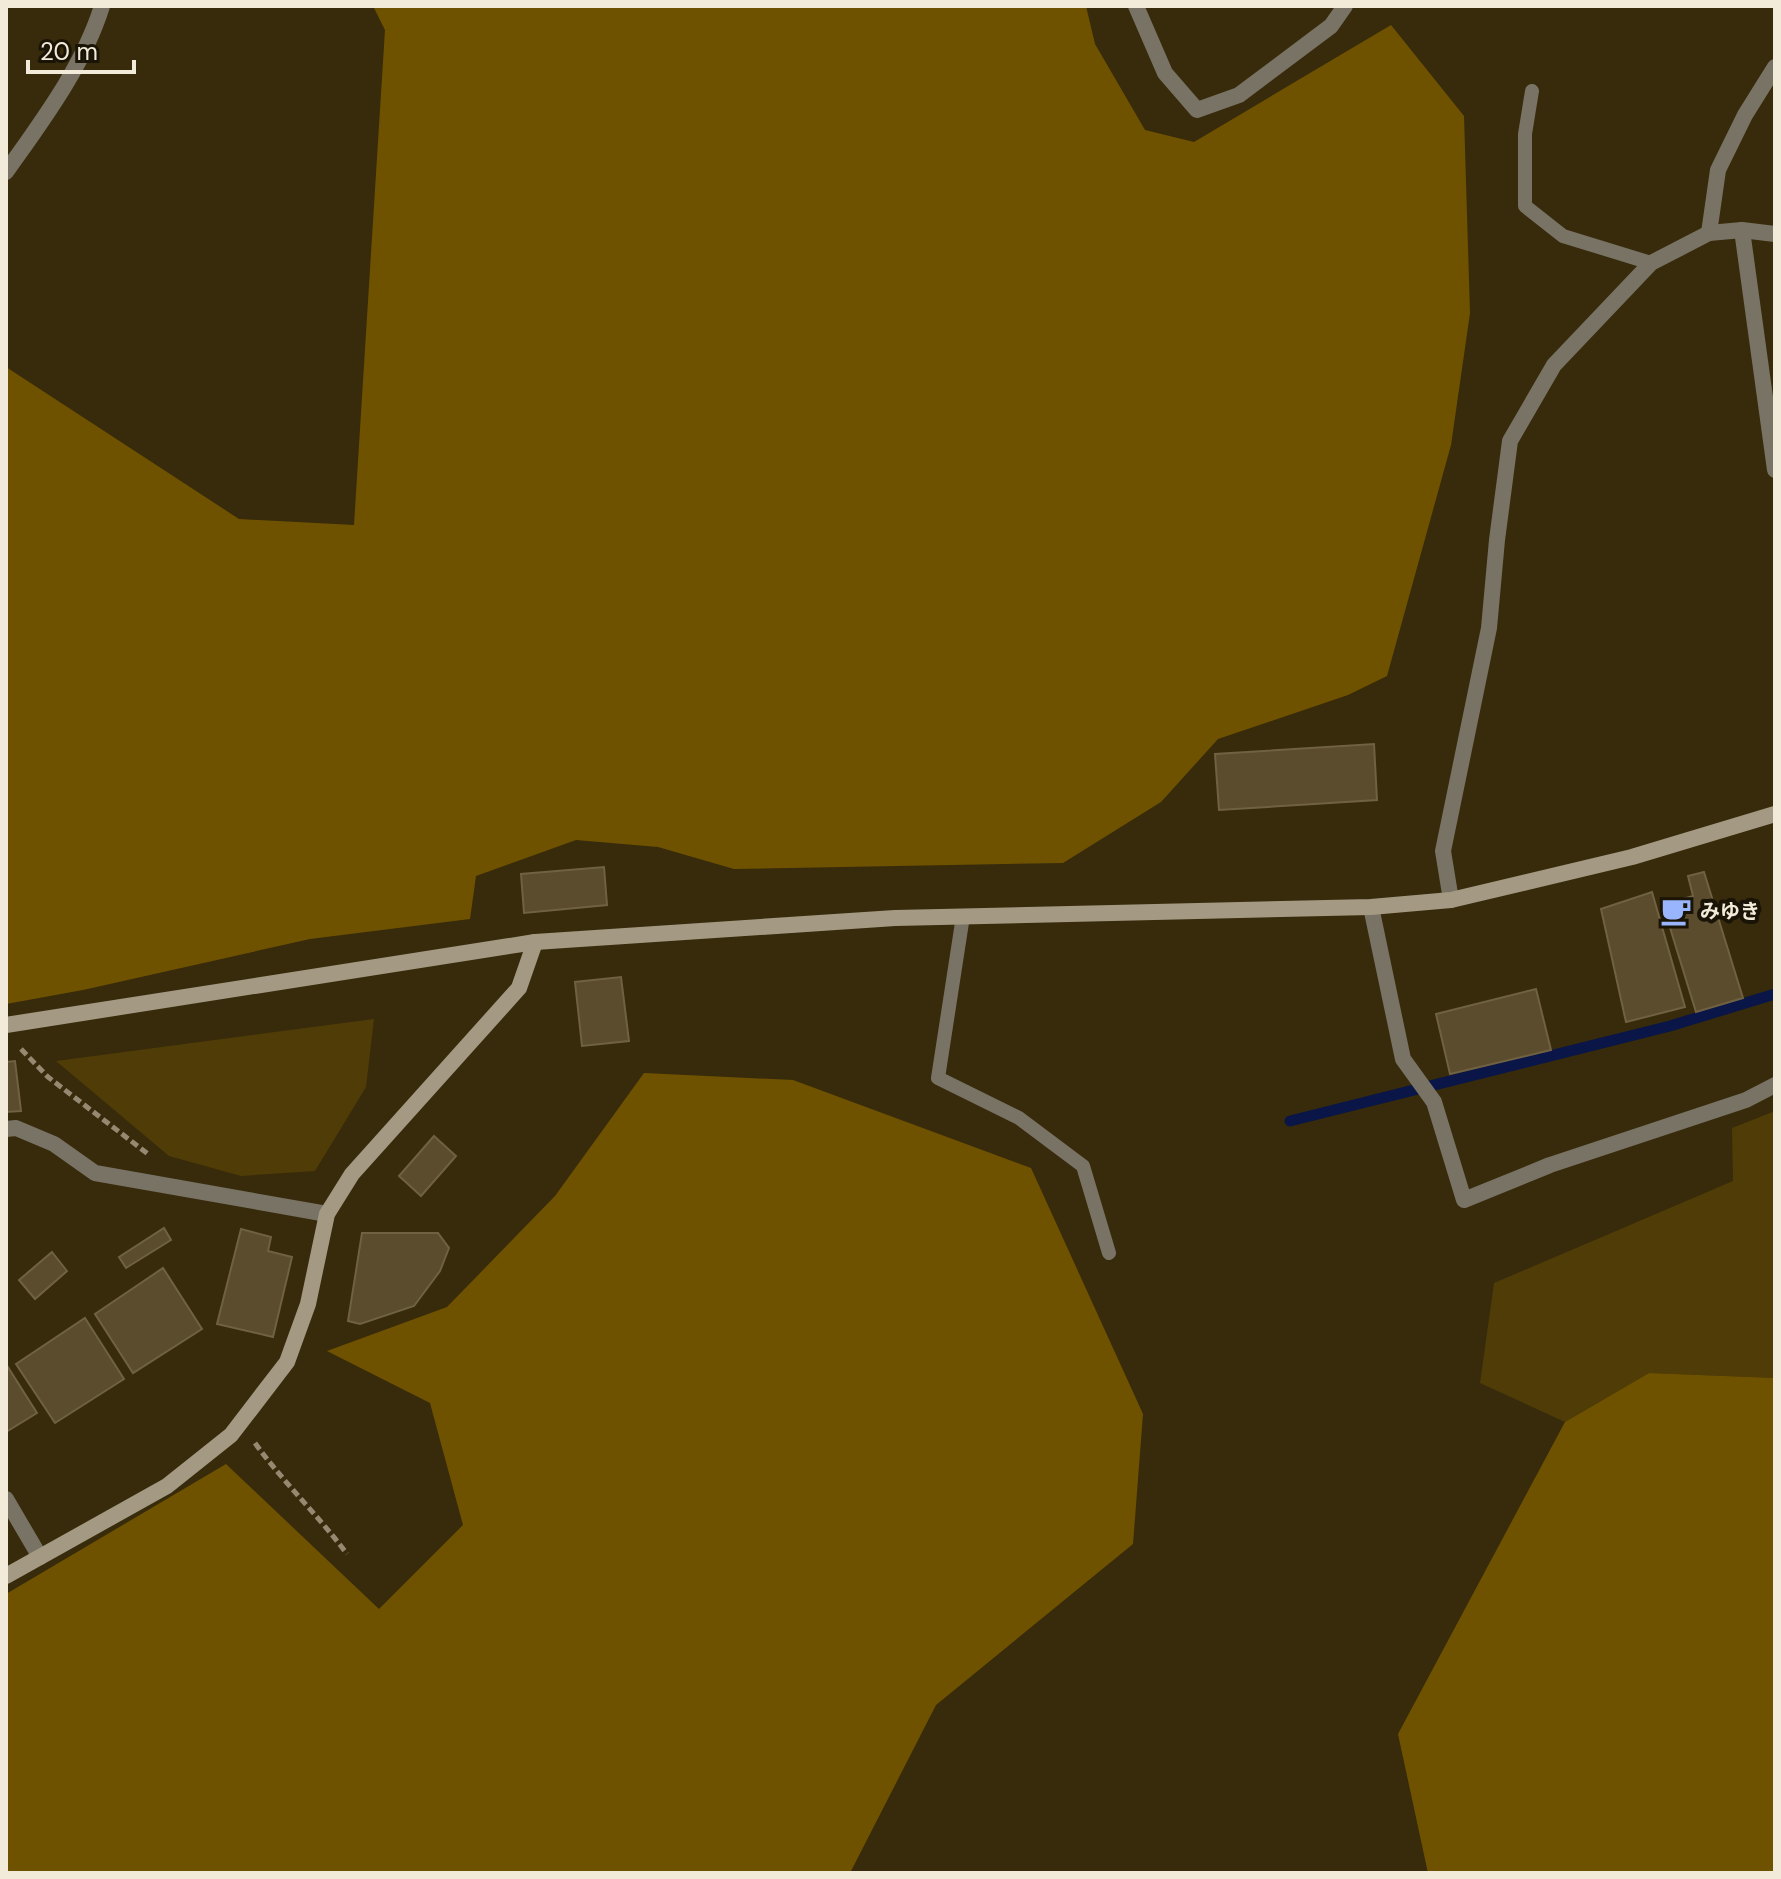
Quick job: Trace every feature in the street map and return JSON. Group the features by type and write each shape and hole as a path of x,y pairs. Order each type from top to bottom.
{"street":[{"path":"6,172 52,107 97,22 102,6"},
{"path":"1136,6 1165,73 1197,110 1239,95 1331,26 1345,6"},
{"path":"1709,233 1718,170 1745,115 1775,67"},
{"path":"1742,230 1775,470"},
{"path":"1451,900 1443,851 1489,628 1510,441 1554,365 1651,263 1709,233 1742,230 1775,234"},
{"path":"6,1025 535,942 895,918 1371,907 1451,900 1632,857 1775,814"},
{"path":"1371,907 1403,1059 1434,1102 1464,1200 1550,1165 1746,1100 1775,1085"},
{"path":"6,1576 167,1486 231,1435 287,1362 308,1304 327,1214 352,1174 519,988 535,942"},
{"path":"6,1129 16,1128 54,1144 95,1173 327,1214"},
{"path":"6,1499 40,1557"}],"lane":[{"path":"1532,91 1525,134 1525,206 1563,236 1651,263"},
{"path":"963,916 938,1078 1019,1118 1083,1166 1109,1253"}],"path":[{"path":"18,1046 48,1077 149,1155"},
{"path":"241,1422 275,1471 347,1554"}],"shaded area":[{"path":"373,6 1086,6 1095,44 1145,130 1194,142 1391,25 1464,116 1470,313 1451,445 1387,676 1348,695 1218,739 1161,802 1063,863 734,869 658,847 576,840 476,876 470,919 310,939 83,990 6,1004 6,367 239,519 354,525 385,30"},
{"path":"374,1019 366,1087 315,1171 241,1176 169,1156 56,1061"},
{"path":"644,1073 793,1080 1031,1168 1143,1414 1133,1544 936,1705 850,1873 6,1873 6,1594 226,1464 379,1609 463,1525 430,1403 327,1351 447,1307 555,1196"},
{"path":"1775,1111 1775,1378 1649,1373 1565,1422 1480,1383 1494,1283 1733,1181 1732,1128"},
{"path":"1649,1373 1775,1378 1775,1873 1428,1873 1398,1734 1565,1422"}],"building":[{"path":"1374,744 1377,800 1219,810 1215,754"},
{"path":"604,867 607,905 524,913 521,874"},
{"path":"1704,872 1743,998 1696,1012 1663,905 1693,896 1688,876"},
{"path":"1652,892 1685,1007 1626,1022 1601,909"},
{"path":"621,977 629,1041 582,1046 575,982"},
{"path":"1536,989 1551,1050 1450,1074 1436,1014"},
{"path":"15,1061 21,1111 6,1112 6,1062"},
{"path":"434,1136 456,1156 421,1196 399,1176"},
{"path":"164,1228 171,1240 126,1268 119,1257"},
{"path":"241,1229 271,1237 268,1251 292,1257 273,1337 217,1324"},
{"path":"362,1233 438,1233 449,1248 440,1271 414,1306 360,1324 348,1321"},
{"path":"52,1252 67,1271 35,1299 19,1280"},
{"path":"163,1268 202,1329 133,1373 95,1314"},
{"path":"85,1318 124,1379 55,1423 16,1364"},
{"path":"6,1364 37,1413 6,1432"}],"waterway":[{"path":"1290,1121 1670,1026 1775,994"}],"place":[{"name":"みゆき","path":"1676,911"}]}
